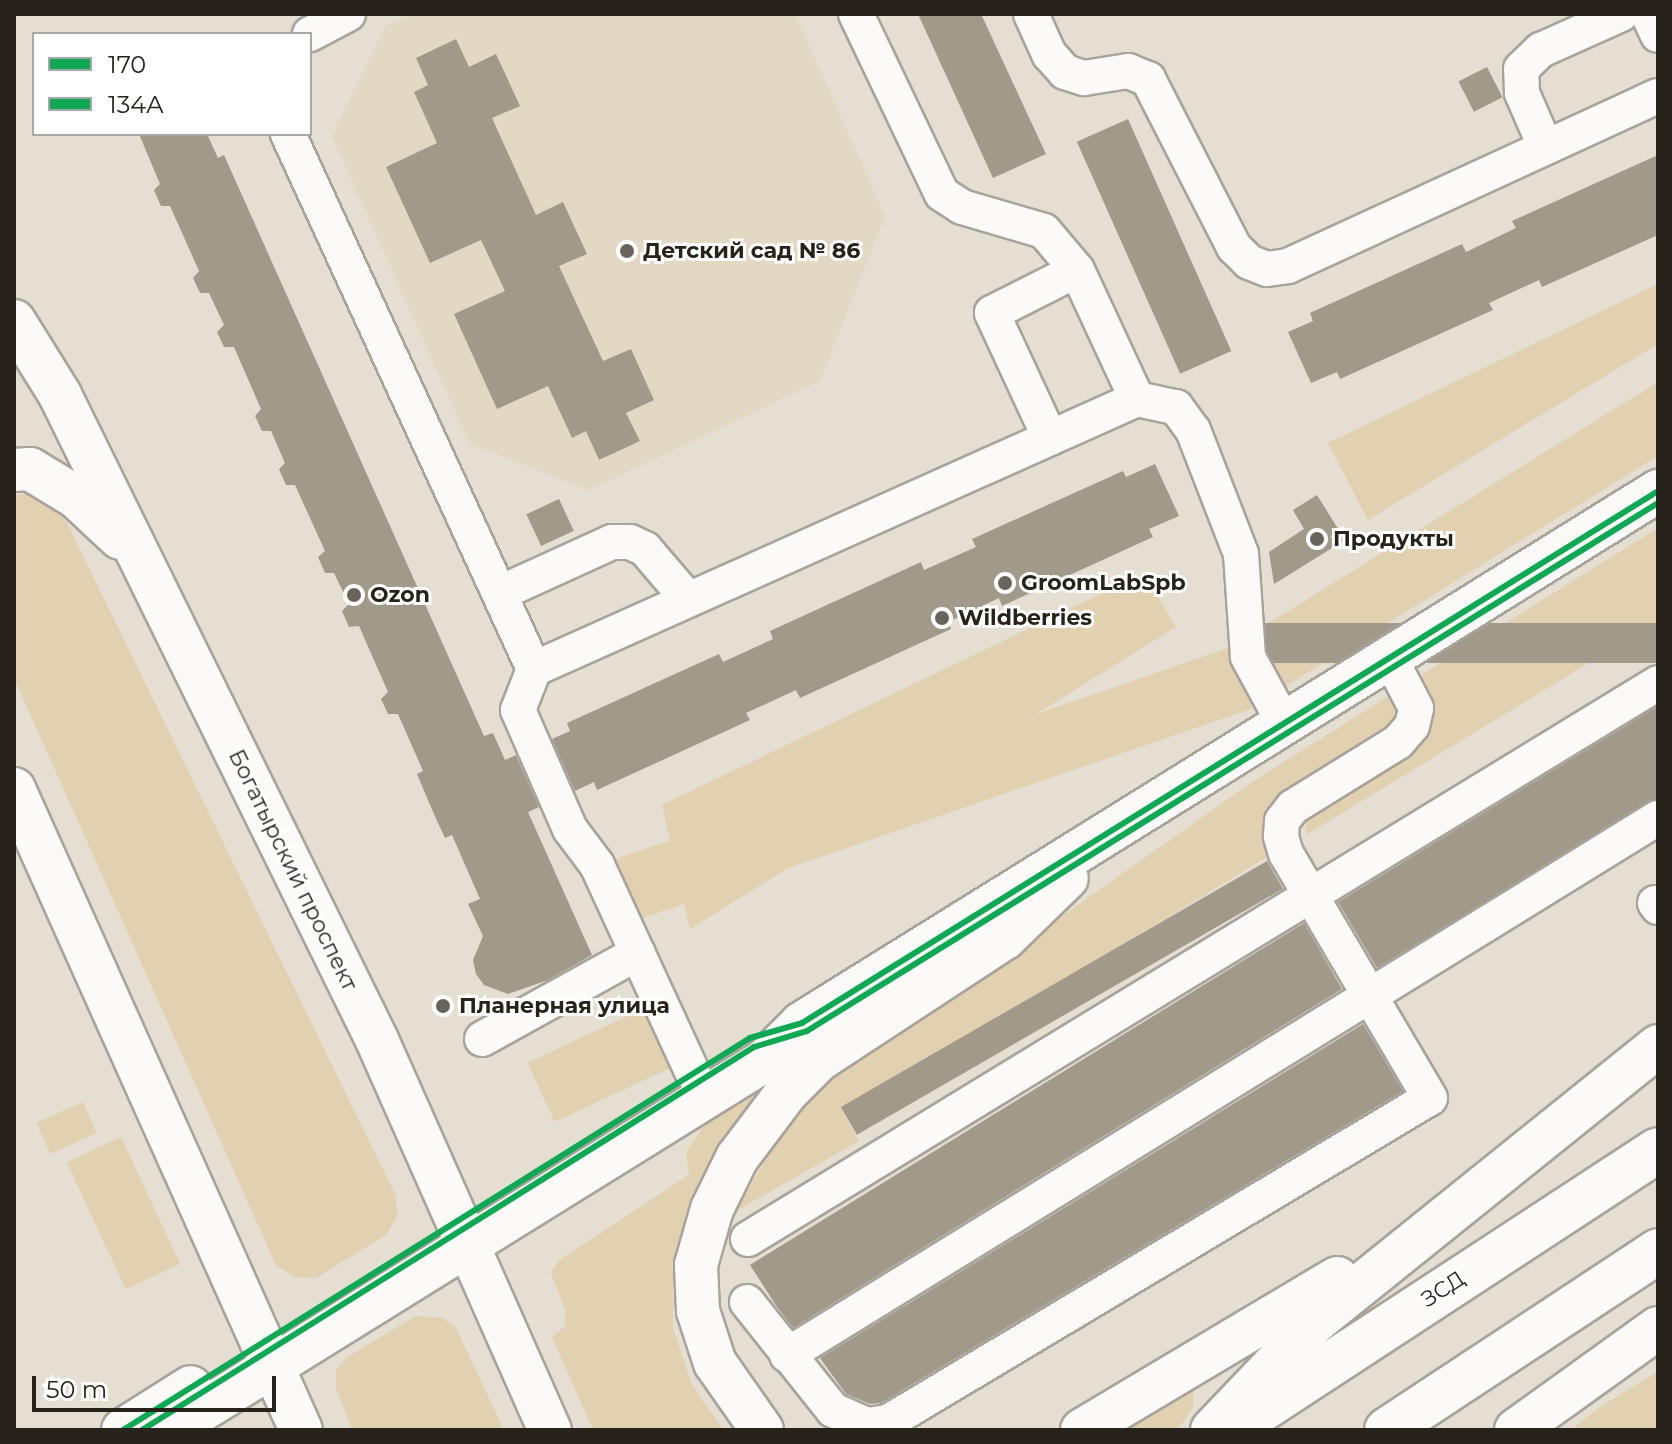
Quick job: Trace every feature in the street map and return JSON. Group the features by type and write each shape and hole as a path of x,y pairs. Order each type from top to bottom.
{"highway":[{"name":"ЗСД","path":"1230,1430 1658,1150"},
{"path":"1387,1430 1658,1251"}],"main road":[{"name":"Богатырский проспект","path":"14,321 60,395 377,1040 550,1430"},
{"path":"14,470 30,469 76,497 141,558"},
{"path":"463,1232 764,1061 802,1023 1658,491"},
{"path":"18,809 270,1353 301,1430"},
{"path":"762,1430 715,1363 698,1311 696,1265 712,1209 737,1158 786,1093 819,1060 1005,938 1130,818"},
{"path":"123,1430 270,1353 463,1232 750,1038 802,1023"},
{"path":"1212,1430 1315,1322 1658,1046"},
{"path":"1082,1430 1448,1212"},
{"path":"1516,1430 1658,1328"},
{"path":"170,1430 270,1353"}],"lane":[{"path":"312,33 348,14"},
{"path":"856,14 942,194 962,207 1044,231 1077,270 1137,399"},
{"path":"1031,14 1049,54 1065,72 1084,78 1128,71 1148,79 1234,247 1249,262 1267,269 1288,266 1658,96"},
{"path":"1545,146 1522,93 1521,69 1541,50 1621,14"},
{"path":"1648,14 1658,35"},
{"path":"289,136 534,669"},
{"path":"1050,438 992,313 1077,270"},
{"path":"693,1074 597,865 570,829 518,710 534,669 1137,399 1176,407 1193,430 1241,554 1248,657 1284,723"},
{"path":"500,593 612,542 630,542 645,549 687,598"},
{"path":"747,1302 833,1410 851,1422 888,1422 1430,1098 1286,854 1282,821 1293,807 1398,742 1412,726 1416,708 1390,658"},
{"path":"748,1239 1658,683"},
{"path":"787,1355 1658,818"},
{"path":"482,1039 638,953"}],"shaded area":[{"name":"Детский сад № 86","path":"411,14 795,14 885,216 820,381 589,490 470,444 332,136 386,26"},
{"path":"1658,284 1658,344 1368,520 1328,443"},
{"path":"1658,382 1658,456 1286,686 1269,670 1258,652 1259,629"},
{"path":"26,494 49,502 67,523 396,1196 397,1216 386,1235 316,1278 295,1277 276,1265 14,678 14,495"},
{"path":"1658,528 1658,621 1306,835 1307,814 1409,750 1423,674"},
{"path":"1144,573 1176,627 690,929 662,805"},
{"path":"1231,647 1252,708 631,922 610,861"},
{"path":"1392,694 1402,720 1270,811 1262,841 1269,856 844,1114 859,1141 736,1211 780,1134 835,1076 1252,782"},
{"path":"647,1007 674,1066 555,1122 527,1063"},
{"path":"767,1080 692,1197 674,1260 673,1328 692,1385 724,1430 593,1430 552,1337 565,1326 565,1309 551,1273 559,1260 689,1175 686,1152 708,1120"},
{"path":"83,1102 97,1133 50,1154 36,1123"},
{"path":"121,1137 180,1264 126,1289 67,1162"},
{"path":"416,1316 444,1318 456,1328 504,1430 352,1430 336,1388 336,1370 347,1357"},
{"path":"1658,1371 1658,1430 1570,1430 1603,1405"},
{"path":"1193,1385 1193,1407 1178,1430 1120,1430"}],"building":[{"path":"918,14 981,14 1046,154 993,178"},
{"path":"456,39 469,67 496,54 520,106 492,118 536,215 563,202 587,254 559,266 603,361 631,349 654,400 626,413 640,441 599,460 586,431 572,438 548,386 497,409 454,314 505,291 481,240 430,263 386,167 437,143 414,92 428,85 416,58"},
{"path":"1487,67 1502,97 1474,112 1458,82"},
{"path":"1128,119 1231,351 1180,374 1077,142"},
{"path":"140,136 208,136 218,158 224,155 484,736 493,733 505,760 516,755 539,807 528,812 592,955 548,980 508,994 484,985 476,974 473,960 483,936 468,904 480,899 452,835 445,838 433,812 417,774 423,771 398,714 388,714 381,699 388,692 359,626 349,627 342,611 349,604 334,573 325,573 318,557 325,551 295,485 286,485 279,469 285,463 271,431 262,431 255,416 261,409 234,347 224,347 217,332 224,325 209,293 200,293 193,278 199,271 170,206 161,206 154,190 160,184"},
{"path":"1658,155 1658,235 1542,287 1539,280 1489,303 1493,310 1340,379 1337,372 1311,383 1288,332 1313,321 1310,313 1462,244 1466,252 1516,228 1512,221"},
{"path":"1155,464 1179,516 1149,529 1153,537 1002,606 999,598 948,622 951,629 800,698 796,690 746,713 750,720 597,790 594,782 575,791 552,739 570,731 567,723 719,654 723,662 773,639 770,631 921,562 924,570 976,547 972,539 1123,471 1126,477"},
{"name":"Продукты","path":"1317,495 1345,540 1274,584 1269,552 1304,529 1293,510"},
{"path":"559,499 574,531 541,546 526,514"},
{"path":"1242,623 1658,623 1658,663 1242,663"},
{"path":"1658,706 1658,798 1377,968 1338,902"},
{"path":"1267,861 1283,889 857,1135 841,1107"},
{"path":"1304,923 1342,989 793,1328 777,1307 750,1265"},
{"path":"1363,1024 1403,1091 881,1403 870,1404 846,1394 820,1358"}],"transit line":[{"name":"170","path":"123,1430 750,1038 802,1023 1658,491"},
{"name":"134А","path":"142,1430 754,1047 807,1031 1658,503"}],"place":[{"name":"Детский сад № 86","path":"627,251"},
{"name":"Продукты","path":"1317,539"},
{"name":"GroomLabSpb","path":"1005,583"},
{"name":"Ozon","path":"354,595"},
{"name":"Wildberries","path":"942,618"},
{"name":"Планерная улица","path":"443,1006"}]}
